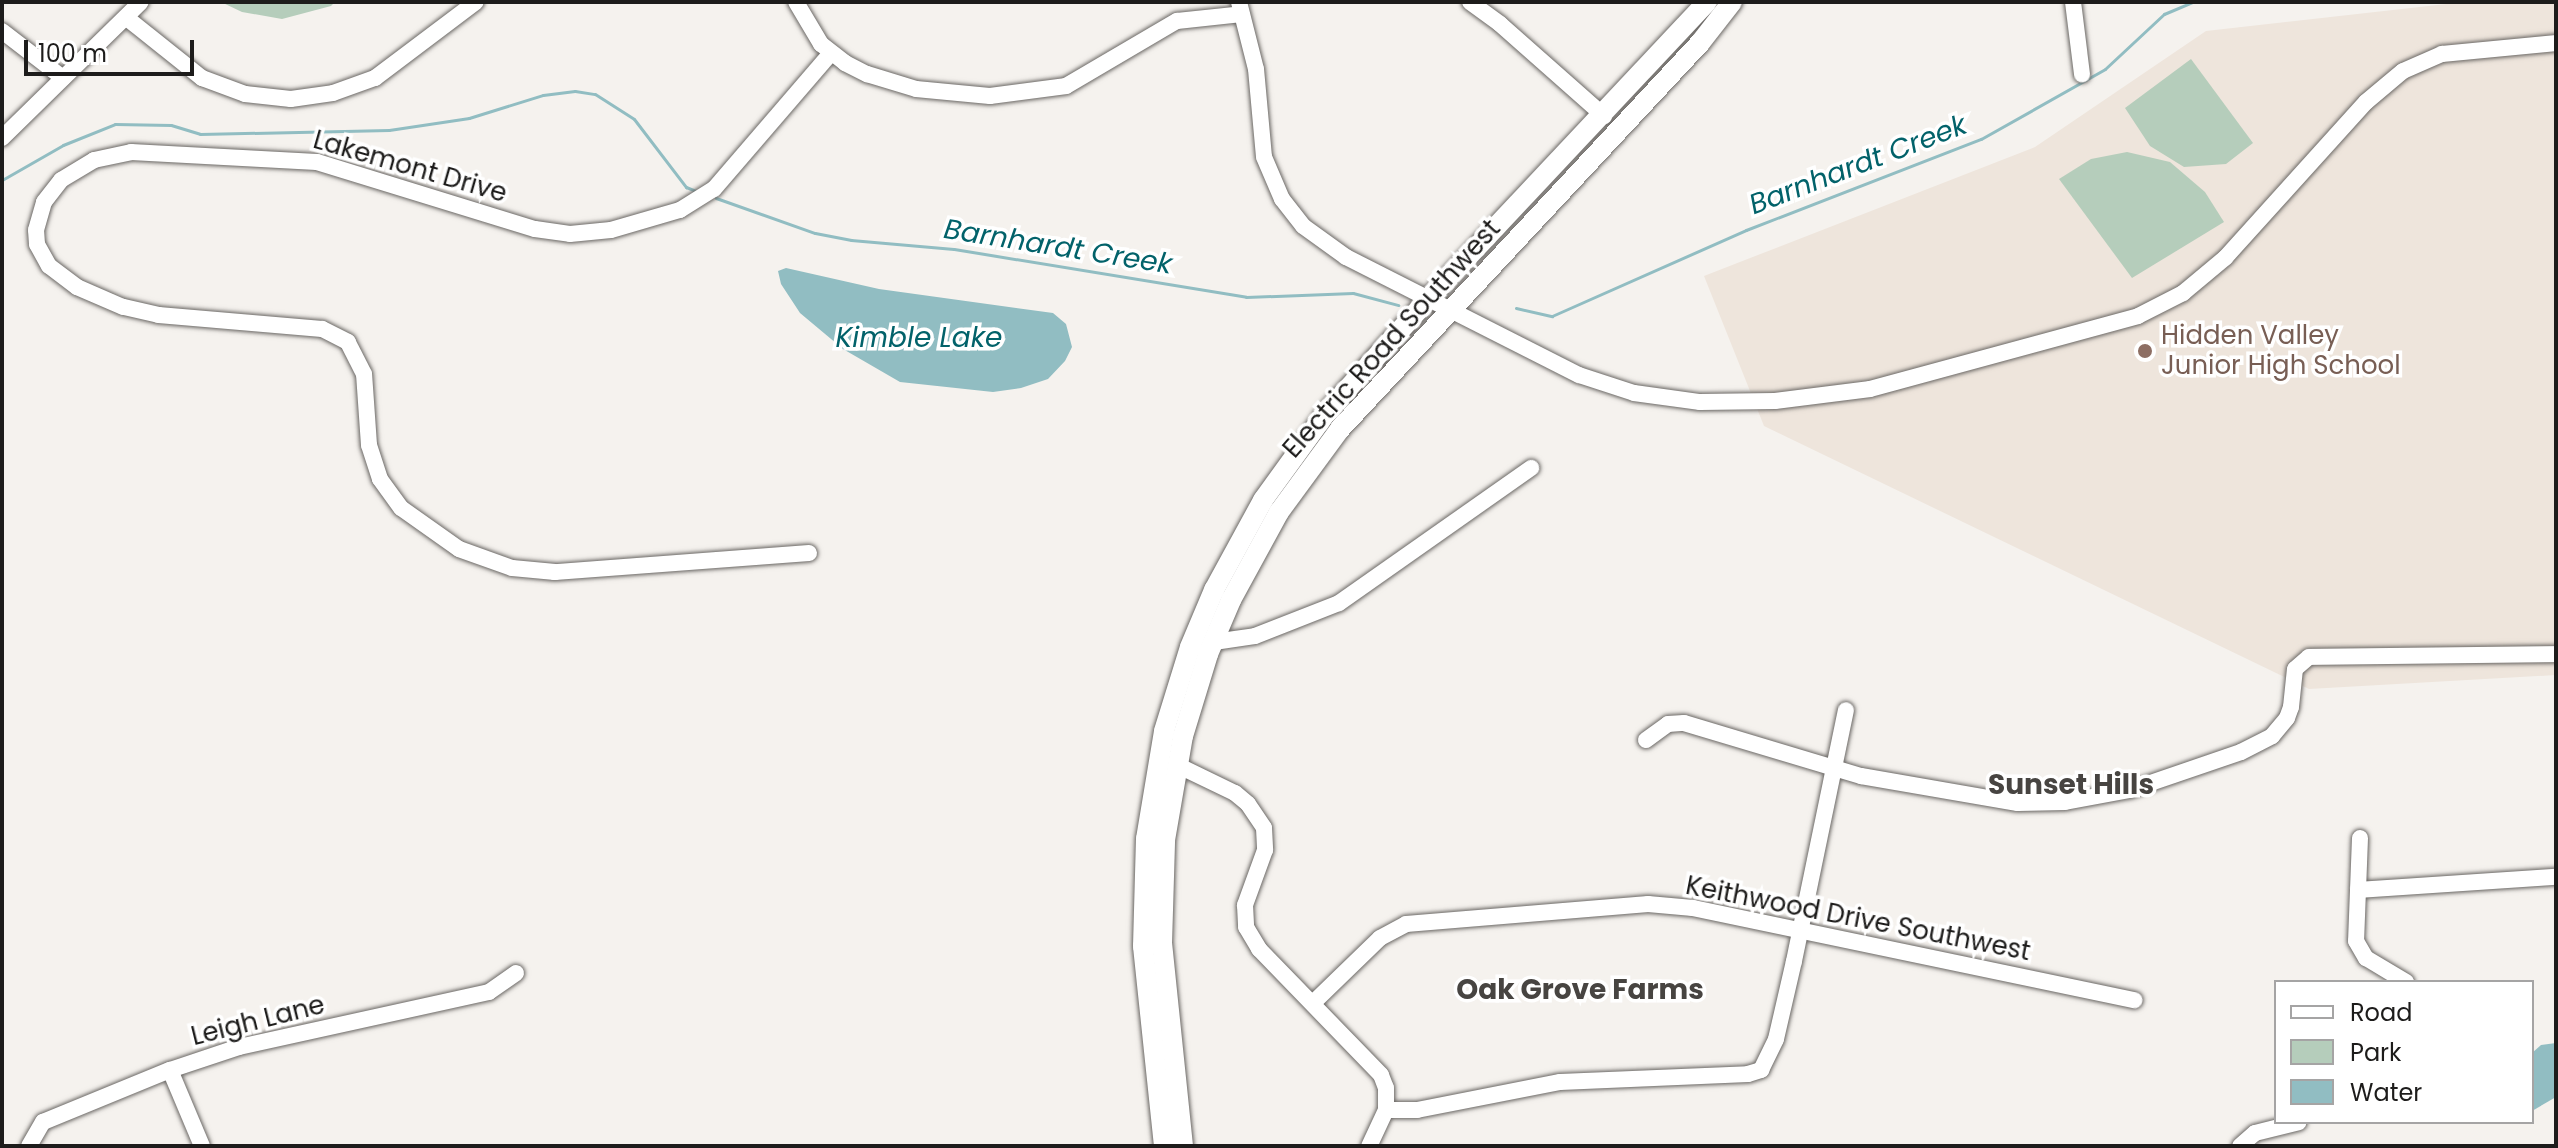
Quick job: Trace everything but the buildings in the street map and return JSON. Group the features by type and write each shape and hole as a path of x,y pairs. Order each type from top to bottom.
{"main road":[{"name":"Electric Road Southwest","path":"1164,1146 1146,995 1143,887 1152,791 1180,678 1214,590 1263,500 1326,413 1430,297 1604,116 1707,2"},
{"name":"Electric Road Southwest","path":"1183,1146 1162,944 1165,840 1177,765 1198,685 1253,555 1300,479 1340,429 1700,43 1732,2"}],"street":[{"path":"2,138 128,19 141,2"},
{"path":"128,19 202,78 245,94 291,99 333,93 375,78 476,2"},
{"path":"796,2 807,23 831,53 867,74 916,89 1017,95 1052,90 1076,82 1177,21 1240,8 1256,69 1264,157 1282,199 1303,226 1337,251 1579,375 1634,393 1738,403 1870,389 2096,330 2161,305 2195,284 2225,258 2366,102 2403,71 2442,54 2556,43"},
{"path":"1470,2 1500,24 1604,116"},
{"path":"2073,2 2082,74"},
{"path":"2,31 63,78"},
{"name":"Lakemont Drive","path":"809,553 555,572 512,568 469,553 418,523 401,508 380,479 369,445 364,374 348,342 322,329 159,315 123,307 77,287 49,266 37,244 36,230 44,202 61,180 94,160 131,152 317,162 535,229 570,234 611,230 680,210 714,189 831,53"},
{"path":"1214,642 1255,636 1339,603 1531,468"},
{"path":"1646,740 1668,724 1684,723 1834,769 2018,803 2087,799 2130,790 2232,756 2272,736 2287,718 2295,669 2303,659 2527,657 2556,654"},
{"path":"1386,1110 1417,1110 1560,1082 1756,1072 1766,1065 1776,1039 1801,930 1846,710"},
{"path":"1177,765 1226,787 1257,815 1264,828 1265,850 1245,905 1246,927 1259,949 1381,1075 1386,1088 1386,1110 1369,1146"},
{"path":"2360,838 2355,931 2360,950 2366,958 2403,980"},
{"path":"2358,890 2556,877"},
{"name":"Keithwood Drive Southwest","path":"1313,1003 1380,938 1415,922 1648,904 1693,908 2135,1000"},
{"name":"Leigh Lane","path":"29,1146 43,1122 170,1070 239,1047 489,992 516,973"},
{"path":"170,1070 202,1146"},
{"path":"2240,1146 2255,1133 2291,1124"}],"shaded area":[{"name":"Hidden Valley Junior High School","path":"2464,2 2556,2 2556,675 2309,689 1764,426 1704,276 2035,147 2206,31"}],"green space":[{"path":"221,2 335,2 331,6 282,19 242,12"},
{"path":"2191,59 2253,143 2226,164 2184,167 2150,146 2125,108"},
{"path":"2127,152 2170,162 2205,192 2224,222 2132,278 2059,179 2091,159"}],"water":[{"name":"Kimble Lake","path":"786,268 879,289 1053,313 1066,324 1072,347 1065,361 1048,379 1021,388 993,392 900,382 843,349 800,313 781,284 778,271"},
{"path":"2556,1043 2556,1097 2534,1110 2534,1051 2541,1045"}],"waterway":[{"name":"Barnhardt Creek","path":"1516,308 1552,316 1746,230 1981,139 2105,69 2164,14 2192,2"},
{"name":"Barnhardt Creek","path":"2,180 63,145 115,124 171,125 200,134 389,130 469,118 543,95 575,91 595,94 634,119 686,187 696,191"},
{"name":"Barnhardt Creek","path":"716,198 815,233 851,240 954,249 1246,297 1353,293 1398,305"}],"place":[{"name":"Hidden Valley Junior High School","path":"2145,351"}],"district":[{"name":"Sunset Hills","path":"2071,785"},
{"name":"Oak Grove Farms","path":"1580,990"}]}
